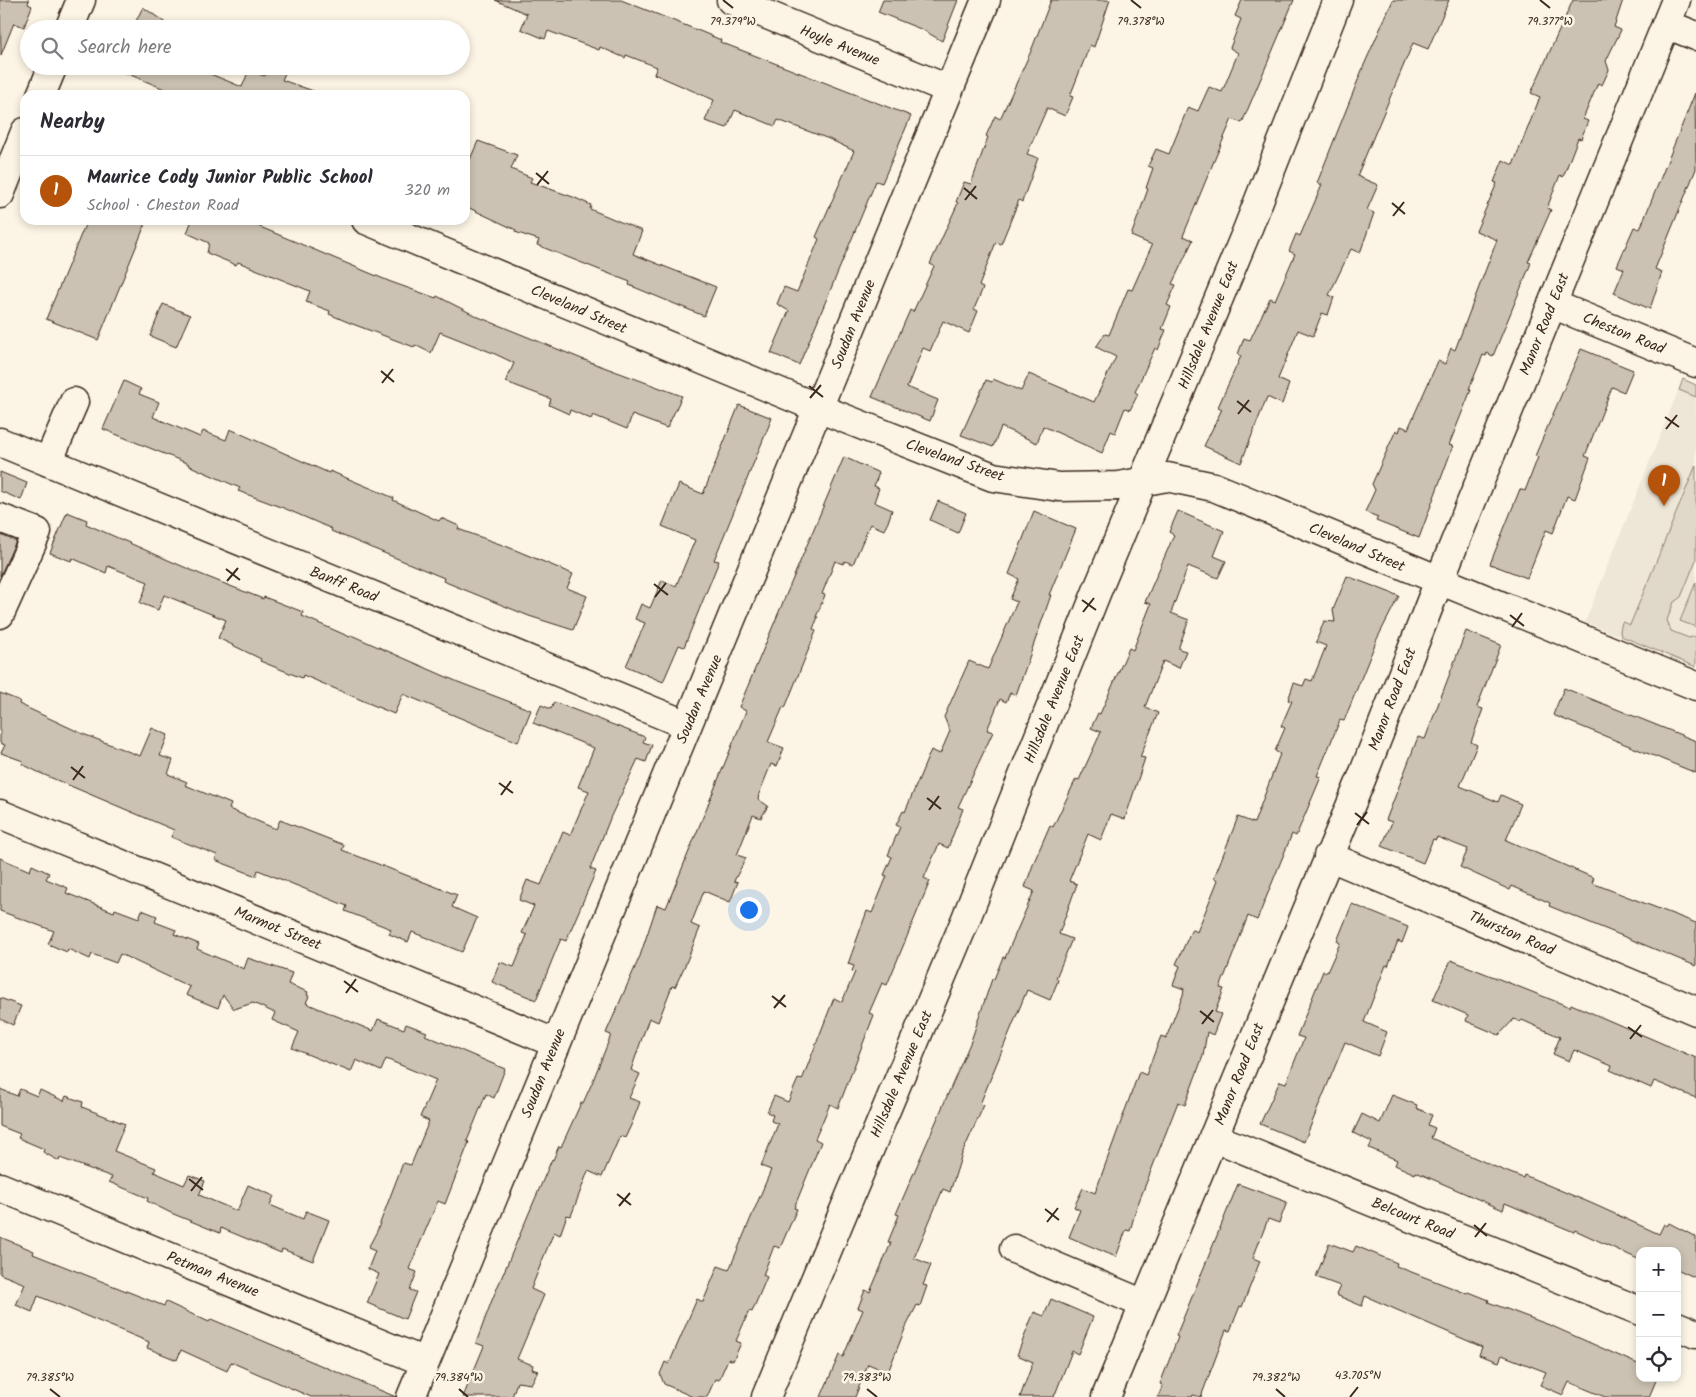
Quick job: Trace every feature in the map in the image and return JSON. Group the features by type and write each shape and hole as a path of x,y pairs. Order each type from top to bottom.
{"street":[{"path":"73,20 81,0"},
{"name":"Hoyle Avenue","path":"731,0 948,89"},
{"name":"Soudan Avenue","path":"410,1397 986,0"},
{"name":"Hillsdale Avenue East","path":"766,1397 966,921 1338,0"},
{"path":"1671,12 1696,36"},
{"name":"Manor Road East","path":"1106,1397 1361,780 1439,581 1671,12"},
{"path":"0,194 6,161 20,140"},
{"name":"Cleveland Street","path":"378,225 818,408 993,477 1059,487 1119,486 1168,477 1214,488 1696,686"},
{"name":"Cheston Road","path":"1552,304 1696,363"},
{"path":"48,462 74,402"},
{"name":"Banff Road","path":"0,442 688,725"},
{"path":"0,518 37,532 0,614"},
{"name":"Marmot Street","path":"0,814 556,1043"},
{"name":"Thurston Road","path":"1328,856 1696,1011"},
{"name":"Belcourt Road","path":"1213,1138 1636,1309"},
{"name":"Petman Avenue","path":"0,1187 425,1362"},
{"path":"1014,1248 1144,1304"},
{"path":"1681,1328 1696,1334"}],"shaded area":[{"path":"1683,379 1696,385 1696,667 1585,622"},
{"path":"1683,379 1696,385 1696,397 1679,390"},
{"path":"1696,465 1696,560 1681,597 1674,602 1667,620 1671,631 1689,638 1696,636 1696,667 1621,636 1620,631 1622,622 1630,625"},
{"path":"1696,582 1696,627 1680,621"}],"building":[{"path":"0,0 29,0 28,4 32,6 27,20 20,20 20,25 14,23 1,55"},
{"path":"495,0 621,0 721,40 720,42 911,116 882,183 876,181 799,365 771,353 789,311 777,304 784,287 797,292 819,239 816,237 854,151 829,139 778,120 775,126 735,110 727,128 705,121 714,100 654,74 657,67 626,55 625,58 600,47 599,50 548,31 545,39 521,29 527,14"},
{"path":"883,0 958,0 942,41 923,30 878,12"},
{"path":"1051,0 1110,0 1094,47 1090,45 1070,96 1073,97 1065,116 1047,108 1027,154 1038,158 1022,202 1019,200 1001,244 996,242 979,286 983,288 974,309 978,311 969,333 943,321 930,351 923,348 907,387 938,400 930,421 872,397 910,310 913,312 934,266 930,264 958,203 956,202 964,182 971,184 988,137 986,136 995,116 1000,119 1031,51"},
{"path":"1242,0 1294,0 1242,123 1232,119 1183,236 1193,240 1172,284 1176,285 1167,305 1171,307 1162,329 1166,330 1158,350 1155,348 1135,392 1138,394 1130,410 1125,408 1115,433 1111,431 1102,453 1043,426 1037,443 1001,427 993,447 961,435 986,380 992,382 993,379 1021,391 1029,374 1094,402 1116,357 1096,347 1105,334 1109,335 1128,289 1132,290 1152,245 1131,236 1148,189 1146,188 1153,168 1148,166 1156,149 1169,154 1188,107 1198,111 1209,87 1222,92 1238,53 1230,48 1241,19 1235,16"},
{"path":"1393,0 1449,0 1428,49 1413,43 1357,176 1378,185 1367,210 1374,213 1360,253 1351,249 1329,295 1334,297 1328,315 1322,313 1313,336 1298,330 1278,379 1289,384 1282,404 1267,397 1241,463 1204,446 1222,409 1218,407 1241,356 1238,354 1244,338 1250,340 1270,298 1275,300 1295,254 1289,251 1296,234 1300,236 1322,185 1317,183 1364,65"},
{"path":"1573,0 1623,0 1614,27 1621,30 1606,61 1609,70 1602,85 1598,83 1583,119 1588,121 1581,139 1578,138 1563,177 1560,175 1547,208 1551,210 1528,262 1531,263 1493,356 1487,353 1486,356 1483,355 1469,389 1471,390 1449,445 1453,446 1419,538 1376,521 1378,517 1365,512 1375,490 1372,484 1396,430 1399,432 1401,426 1408,429 1438,361 1445,364 1451,348 1455,350 1497,240 1476,231 1497,183 1494,182 1503,160 1513,165 1540,97 1531,93"},
{"path":"143,7 161,20 136,20"},
{"path":"131,75 213,75 242,87 247,75 284,75 282,80 310,90 167,90"},
{"path":"1695,93 1696,169 1655,269 1662,272 1650,309 1614,293 1624,269 1617,266 1634,227 1640,229"},
{"path":"478,141 517,155 511,169 532,178 530,182 573,197 591,205 590,209 642,231 633,254 716,287 704,316 629,285 630,282 537,245 539,240 515,232 516,230 470,208 470,159"},
{"path":"85,225 145,225 98,340 46,319"},
{"path":"190,225 255,225 391,282 436,298 437,296 476,316 582,359 682,396 667,428 632,415 627,429 593,415 591,419 570,410 569,414 549,405 551,399 506,382 514,363 493,353 440,332 431,353 415,345 414,347 350,323 329,314 330,311 306,302 310,291 238,262 236,265 207,253 209,243 187,233"},
{"path":"163,304 190,315 176,347 150,336"},
{"path":"1581,349 1633,370 1624,392 1612,387 1585,456 1590,458 1575,499 1567,496 1553,533 1546,530 1527,578 1490,564 1520,489 1525,491 1538,457 1535,456"},
{"path":"124,381 141,389 139,394 159,402 153,417 200,437 203,431 226,440 230,429 329,473 330,471 394,498 393,500 439,521 441,518 459,526 458,529 573,574 567,588 587,596 573,630 529,616 443,581 444,578 331,531 332,529 286,509 238,491 240,488 189,464 103,429"},
{"path":"739,405 772,418 714,560 719,561 684,647 679,645 663,682 626,666 645,623 635,619 641,604 650,608 662,580 676,586 695,540 662,526 679,484 703,494"},
{"path":"844,457 879,473 874,486 879,488 874,502 892,510 888,522 884,530 870,524 853,564 845,561 843,564 835,561 822,594 825,595 813,629 816,631 785,708 783,707 768,742 784,748 777,766 771,764 759,794 758,799 768,806 761,818 753,815 737,855 746,858 734,881 738,882 730,902 704,891 691,924 700,928 686,963 675,987 672,986 658,1022 649,1018 631,1070 640,1074 629,1098 640,1102 632,1123 625,1138 620,1136 602,1177 588,1171 571,1216 567,1215 560,1235 554,1232 544,1256 531,1289 544,1295 517,1359 533,1365 532,1369 538,1371 531,1384 517,1382 512,1397 463,1397 484,1346 476,1343 492,1300 552,1159 559,1146 561,1147 592,1083 611,1035 606,1033 640,956 657,905 666,908 746,711 739,707"},
{"path":"0,472 27,483 21,500 0,491"},
{"path":"938,501 966,513 958,533 930,520"},
{"path":"1034,511 1076,529 1049,595 1051,595 1016,695 1010,693 1006,702 1000,699 987,730 993,732 958,807 963,809 948,848 939,844 924,878 930,881 887,985 882,983 869,1013 874,1015 838,1108 830,1104 815,1139 821,1142 794,1208 797,1209 780,1248 774,1246 763,1275 767,1277 752,1312 749,1311 736,1341 741,1343 733,1361 728,1359 719,1380 715,1379 707,1397 693,1397 664,1384 660,1374 665,1362 669,1364 697,1299 703,1302 718,1266 729,1270 771,1170 761,1166 778,1124 771,1121 773,1115 767,1112 774,1096 788,1102 798,1079 802,1080 834,998 842,1002 855,972 852,971 854,966 848,964 867,911 872,913 887,876 884,875 892,857 888,855 900,827 896,825 903,811 905,812 931,750 940,754 950,731 944,717 969,661 988,669 1017,602 1010,599 1019,579 1009,574"},
{"path":"1178,511 1224,531 1214,556 1226,561 1218,578 1188,566 1171,613 1189,620 1179,646 1179,649 1186,651 1179,668 1163,661 1145,707 1158,713 1140,757 1145,758 1125,819 1111,814 1101,840 1088,834 1069,881 1077,884 1059,934 1072,939 1056,978 1058,979 1057,983 1050,1000 1027,990 980,1104 984,1105 962,1154 950,1192 943,1189 914,1258 931,1265 923,1285 927,1286 920,1306 917,1305 905,1329 888,1372 868,1364 855,1397 821,1397 839,1355 843,1357 863,1310 858,1308 865,1290 870,1292 891,1243 888,1242 899,1215 896,1214 971,1041 992,979 994,979 1003,957 1005,958 1034,891 1025,887 1034,862 1050,825 1053,827 1076,779 1079,780 1101,732 1091,728 1098,713 1100,714 1129,648 1133,650 1151,604 1145,602 1174,535 1169,532"},
{"path":"67,512 87,520 86,524 200,574 263,599 264,597 303,612 302,616 350,637 351,635 458,682 531,710 518,742 403,694 394,714 303,675 302,678 260,661 261,659 218,638 226,620 164,595 158,610 140,603 148,582 108,566 106,573 72,558 71,561 50,553"},
{"path":"0,535 16,541 0,576"},
{"path":"1347,576 1399,596 1377,639 1344,721 1340,720 1317,776 1321,777 1296,836 1292,834 1257,920 1248,916 1220,988 1224,989 1215,1012 1221,1014 1213,1035 1207,1032 1203,1056 1185,1105 1178,1102 1136,1209 1130,1231 1126,1230 1116,1257 1069,1237 1080,1210 1074,1207 1083,1188 1095,1193 1139,1072 1146,1075 1161,1036 1166,1038 1184,989 1173,985 1180,966 1176,964 1192,929 1197,932 1218,880 1214,878 1238,817 1254,823 1280,754 1275,751 1285,728 1281,726 1292,701 1288,700 1294,683 1303,686 1306,679 1312,681 1326,646 1316,642 1324,621 1335,622 1333,610"},
{"path":"1466,631 1501,645 1477,707 1483,709 1471,742 1477,745 1460,786 1498,802 1501,795 1521,804 1506,840 1594,878 1592,883 1696,923 1696,966 1549,906 1550,903 1512,886 1510,890 1460,867 1468,849 1437,837 1436,840 1433,839 1423,863 1382,846 1392,822 1386,820 1418,737 1425,739"},
{"path":"1564,688 1696,741 1696,773 1553,715"},
{"path":"0,693 20,701 19,704 83,734 140,756 152,728 168,735 160,756 173,760 168,774 187,782 185,785 231,804 229,809 276,829 280,820 344,845 342,850 457,895 452,907 477,918 462,952 412,932 408,942 389,934 391,929 345,911 347,906 258,870 256,876 215,860 217,855 171,837 174,830 40,773 22,764 23,761 1,753 5,745 0,743"},
{"path":"554,702 645,737 643,742 652,745 646,762 638,759 611,816 590,869 596,871 566,941 561,939 536,1000 492,982 500,962 514,967 527,935 522,933 534,906 519,900 527,880 541,885 563,832 570,835 589,791 578,787 594,748 533,723 541,705 551,709"},
{"path":"0,858 30,871 32,865 49,873 46,879 68,888 66,893 114,912 115,909 139,918 142,910 157,916 155,922 176,930 174,934 199,944 197,949 244,969 248,958 292,973 288,984 308,992 307,995 309,996 306,1003 327,1012 373,1031 378,1019 404,1029 406,1024 427,1032 425,1035 505,1069 494,1098 486,1094 445,1204 438,1201 409,1269 417,1272 410,1290 416,1292 405,1319 367,1303 379,1274 368,1269 375,1251 368,1248 377,1231 403,1163 411,1165 429,1121 420,1117 436,1080 386,1059 381,1071 356,1060 351,1072 292,1048 299,1032 272,1020 275,1013 253,1003 234,1009 223,995 218,1008 186,995 190,987 120,954 116,963 92,954 90,959 68,949 67,952 48,944 54,931 0,911"},
{"path":"1352,904 1408,927 1402,943 1398,941 1388,966 1386,965 1364,1022 1387,1032 1378,1056 1345,1042 1304,1142 1260,1124 1280,1081 1286,1083 1304,1038 1297,1036 1323,971 1327,972 1340,943 1337,941"},
{"path":"1451,960 1570,1007 1571,1004 1696,1058 1696,1098 1654,1081 1651,1088 1610,1070 1612,1066 1574,1050 1569,1061 1553,1054 1560,1037 1522,1020 1520,1022 1514,1019 1499,1035 1466,1021 1468,1015 1433,1000"},
{"path":"0,998 21,1006 13,1025 0,1019"},
{"path":"0,1089 17,1096 20,1089 37,1096 40,1090 64,1101 66,1096 83,1102 82,1107 125,1124 114,1151 156,1168 154,1172 184,1185 189,1175 205,1181 199,1195 237,1211 248,1185 274,1196 270,1205 303,1219 306,1211 329,1220 313,1261 282,1249 281,1253 221,1228 220,1233 171,1213 147,1201 148,1198 109,1182 112,1177 60,1158 59,1161 43,1152 44,1149 18,1138 20,1134 0,1126"},
{"path":"1392,1095 1417,1105 1416,1108 1432,1115 1428,1125 1435,1128 1431,1138 1500,1169 1523,1178 1524,1175 1593,1204 1659,1234 1664,1224 1667,1226 1669,1223 1696,1237 1696,1278 1681,1271 1681,1247 1636,1247 1636,1258 1575,1230 1574,1232 1505,1203 1503,1210 1416,1172 1415,1174 1395,1165 1397,1160 1369,1148 1372,1142 1353,1133 1362,1114 1380,1123"},
{"path":"1238,1184 1287,1202 1279,1223 1268,1219 1253,1258 1260,1261 1242,1307 1240,1306 1230,1331 1226,1330 1201,1397 1193,1395 1192,1397 1158,1397 1163,1385 1160,1384 1178,1337 1176,1336"},
{"path":"0,1237 34,1251 33,1254 164,1306 166,1302 209,1322 211,1319 396,1397 311,1397 231,1362 227,1371 181,1350 177,1360 147,1348 149,1342 38,1296 32,1312 16,1305 25,1284 0,1274"},
{"path":"1329,1243 1353,1252 1356,1246 1397,1263 1396,1266 1468,1294 1469,1292 1489,1300 1488,1302 1552,1326 1636,1363 1636,1382 1655,1382 1649,1397 1605,1397 1569,1382 1563,1395 1540,1385 1546,1372 1502,1355 1499,1362 1479,1355 1482,1347 1365,1296 1362,1306 1336,1295 1340,1286 1316,1277"},
{"path":"1051,1299 1093,1317 1078,1354 1072,1351 1054,1397 1020,1397 1033,1362 1017,1355 1034,1312 1044,1316"}],"place":[{"name":"Maurice Cody Junior Public School","path":"1664,506"}]}
